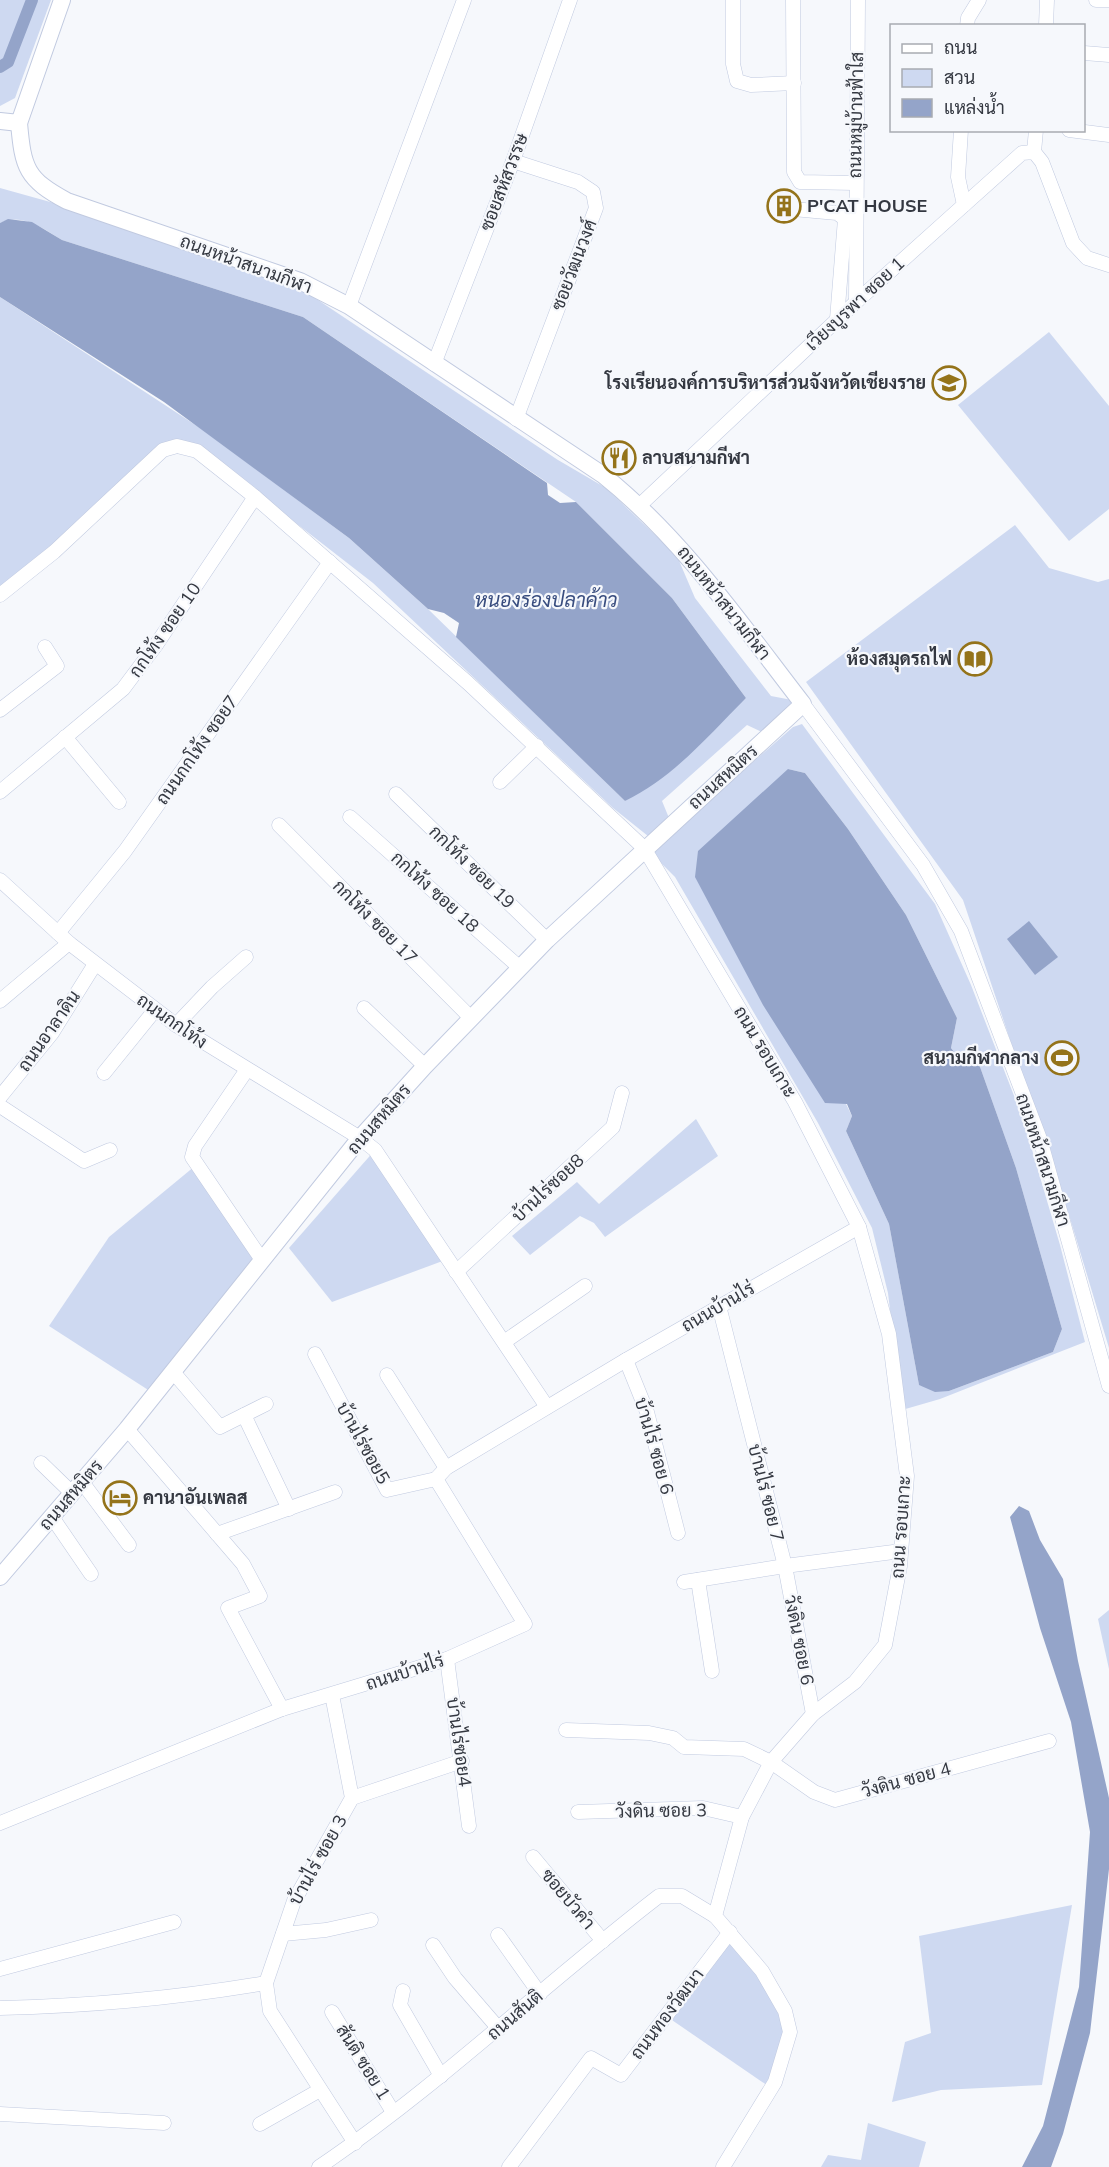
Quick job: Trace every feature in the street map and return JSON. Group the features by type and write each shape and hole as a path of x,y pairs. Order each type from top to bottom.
{"street":[{"path":"0,121 19,123 62,0"},
{"path":"349,306 464,0"},
{"name":"ซอยสหัสวรรษ","path":"435,364 513,161 570,0"},
{"path":"733,0 733,64 737,81 751,85 794,83"},
{"path":"793,0 794,172 800,182 855,183"},
{"name":"ถนนหมู่บ้านฟ้าใส","path":"856,302 858,0"},
{"path":"968,24 968,18 980,0"},
{"path":"1046,24 1047,0"},
{"path":"1096,0 1108,0"},
{"path":"1085,53 1109,55"},
{"name":"ถนนหน้าสนามกีฬา","path":"19,123 22,160 40,187 67,201 300,281 349,306 603,475 640,505 681,547 803,704 923,865 961,931 1040,1139 1109,1386"},
{"path":"961,132 958,177 964,205"},
{"path":"1036,132 1034,152 1042,162 1073,243 1087,258 1109,265"},
{"path":"1085,132 1109,135"},
{"name":"เวียงบูรพา ซอย 1","path":"640,505 837,319 1022,153 1034,152"},
{"name":"ซอยวัฒนวงศ์","path":"513,161 578,182 593,192 596,208 516,419"},
{"path":"782,207 837,213 845,219 837,319"},
{"name":"ถนน รอบเกาะ","path":"0,596 54,552 163,450 177,446 197,452 255,497 330,562 537,746 644,848 795,1102 859,1227 889,1334 907,1476 901,1551 885,1645 855,1682 813,1714 771,1762 742,1817 715,1916"},
{"name":"กกโท้ง ซอย 10","path":"0,792 123,688 139,670 255,497"},
{"name":"ถนนกกโท้ง ซอย7","path":"58,933 125,852 330,562"},
{"path":"0,710 57,666 45,647"},
{"name":"ถนนสหมิตร","path":"0,1577 174,1373 360,1138 424,1066 519,968 644,848 803,704"},
{"path":"66,737 119,802"},
{"path":"500,782 537,746"},
{"name":"กกโท้ง ซอย 19","path":"396,794 548,940"},
{"name":"กกโท้ง ซอย 18","path":"350,817 519,968"},
{"name":"กกโท้ง ซอย 17","path":"279,825 471,1018"},
{"name":"ถนนกกโท้ง","path":"0,880 69,943 155,1010 246,1071 360,1138"},
{"path":"0,1001 69,943"},
{"path":"176,1025 212,987 246,957"},
{"name":"ถนนอาลาดิน","path":"0,1097 52,1033 95,964"},
{"path":"364,1008 424,1066"},
{"path":"104,1073 155,1010"},
{"path":"246,1071 195,1146 192,1158 262,1260"},
{"name":"บ้านไร่ซอย8","path":"456,1272 613,1127 622,1093"},
{"path":"0,1106 84,1161 110,1150"},
{"path":"360,1138 375,1150 547,1407"},
{"name":"ถนนบ้านไร่","path":"0,1823 282,1709 447,1659 525,1624 436,1479 446,1468 547,1407 859,1227"},
{"path":"504,1342 585,1286"},
{"name":"บ้านไร่ ซอย 7","path":"719,1306 785,1566 901,1551"},
{"name":"บ้านไร่ซอย5","path":"315,1354 387,1490 436,1479"},
{"name":"บ้านไร่ ซอย 6","path":"626,1360 647,1412 678,1533"},
{"path":"174,1373 220,1427 266,1404"},
{"path":"387,1375 446,1468"},
{"path":"244,1415 289,1509"},
{"path":"127,1429 243,1564 260,1596 228,1608 282,1709"},
{"path":"41,1463 77,1488 129,1545"},
{"path":"217,1534 335,1492"},
{"path":"51,1517 92,1574"},
{"path":"684,1582 785,1566"},
{"name":"วังดิน ซอย 6","path":"785,1566 813,1714"},
{"path":"698,1580 712,1671"},
{"name":"บ้านไร่ซอย4","path":"447,1659 469,1826"},
{"name":"บ้านไร่ ซอย 3","path":"332,1695 352,1798 294,1901 266,1983 270,2011 355,2143"},
{"name":"วังดิน ซอย 4","path":"566,1730 639,1732 673,1738 684,1747 744,1749 771,1762 814,1792 835,1800 1048,1741"},
{"path":"352,1798 462,1761"},
{"name":"วังดิน ซอย 3","path":"578,1812 704,1808 742,1817"},
{"name":"ซอยบัวคำ","path":"533,1857 603,1941"},
{"name":"ถนนสันติ","path":"319,2167 355,2143 441,2076 659,1896 682,1896 715,1916"},
{"path":"715,1916 762,1971 785,2011 790,2032 775,2082 723,2167"},
{"path":"283,1934 326,1930 371,1920"},
{"path":"0,1969 174,1922"},
{"name":"ถนนทองวัฒนา","path":"509,2167 591,2058 621,2075 730,1932"},
{"path":"498,1935 540,1994"},
{"path":"433,1944 455,1978 499,2029"},
{"path":"0,2008 72,2006 159,1999 266,1983"},
{"path":"403,1991 400,2005 441,2076"},
{"name":"สันติ ซอย 1","path":"332,2012 393,2112"},
{"path":"260,2124 320,2090"},
{"path":"0,2114 164,2123"}],"green space":[{"path":"0,0 51,0 15,98 0,106"},
{"path":"0,188 61,205 300,288 558,460 606,488 677,556 695,598 771,696 792,700 790,707 766,734 747,725 662,801 669,818 648,836 613,808 373,583 198,447 159,453 0,595 0,297 200,428 349,538 428,609 625,801 746,698 672,598 576,502 303,317 62,240 32,223 16,219 0,223"},
{"path":"1049,332 1109,406 1109,509 1069,541 958,405"},
{"name":"สนามกีฬากลาง","path":"1015,525 1049,568 1098,582 1109,579 1109,1348 1069,1215 963,900 806,682"},
{"path":"802,724 935,904 971,985 1023,1119 1060,1245 1085,1342 940,1399 902,1410 888,1293 872,1228 818,1123 675,877 655,857 653,850 793,727","holes":["788,769 805,773 848,829 906,915 957,1018 951,1048 958,1057 979,1064 1016,1168 1062,1329 1053,1352 949,1391 919,1385 889,1224 846,1131 852,1116 846,1104"]},
{"path":"696,1119 718,1156 605,1237 594,1223 580,1216 530,1255 512,1236 577,1182 599,1204"},
{"path":"375,1150 448,1259 332,1302 289,1248"},
{"path":"195,1166 262,1260 156,1395 49,1326 109,1237"},
{"path":"1109,1610 1109,1669 1098,1619"},
{"path":"1072,1905 1042,2085 941,2090 892,2102 905,2042 931,2033 919,1936"},
{"path":"730,1932 762,1971 790,2032 771,2088 666,2016"},
{"path":"868,2123 926,2142 919,2167 821,2167 828,2155 861,2160"}],"water":[{"name":"หนองร่องปลาค้าว","path":"8,219 32,222 62,240 303,317 547,483 548,495 560,503 576,502 672,598 746,698 675,768 625,801 456,637 459,623 444,613 428,609 349,538 164,402 0,297 0,223"},
{"path":"788,769 805,773 848,829 906,915 957,1018 951,1048 958,1057 979,1064 1016,1168 1062,1329 1053,1352 949,1391 935,1392 919,1385 889,1224 846,1131 852,1116 847,1104 825,1103 763,1005 695,877 698,851"},
{"path":"1029,921 1058,957 1035,975 1007,939"},
{"path":"1019,1506 1029,1511 1040,1540 1063,1579 1078,1661 1109,1798 1109,1869 1090,2033 1063,2134 1051,2167 1022,2167 1043,2126 1079,1987 1090,1832 1071,1722 1040,1628 1010,1517"}],"waterway":[{"path":"0,67 8,62 32,0"}],"place":[{"name":"P'CAT HOUSE","path":"784,206"},
{"name":"โรงเรียนองค์การบริหารส่วนจังหวัดเชียงราย","path":"949,383"},
{"name":"ลาบสนามกีฬา","path":"619,458"},
{"name":"ห้องสมุดรถไฟ","path":"975,659"},
{"name":"สนามกีฬากลาง","path":"1062,1058"},
{"name":"คานาอันเพลส","path":"120,1498"}]}
